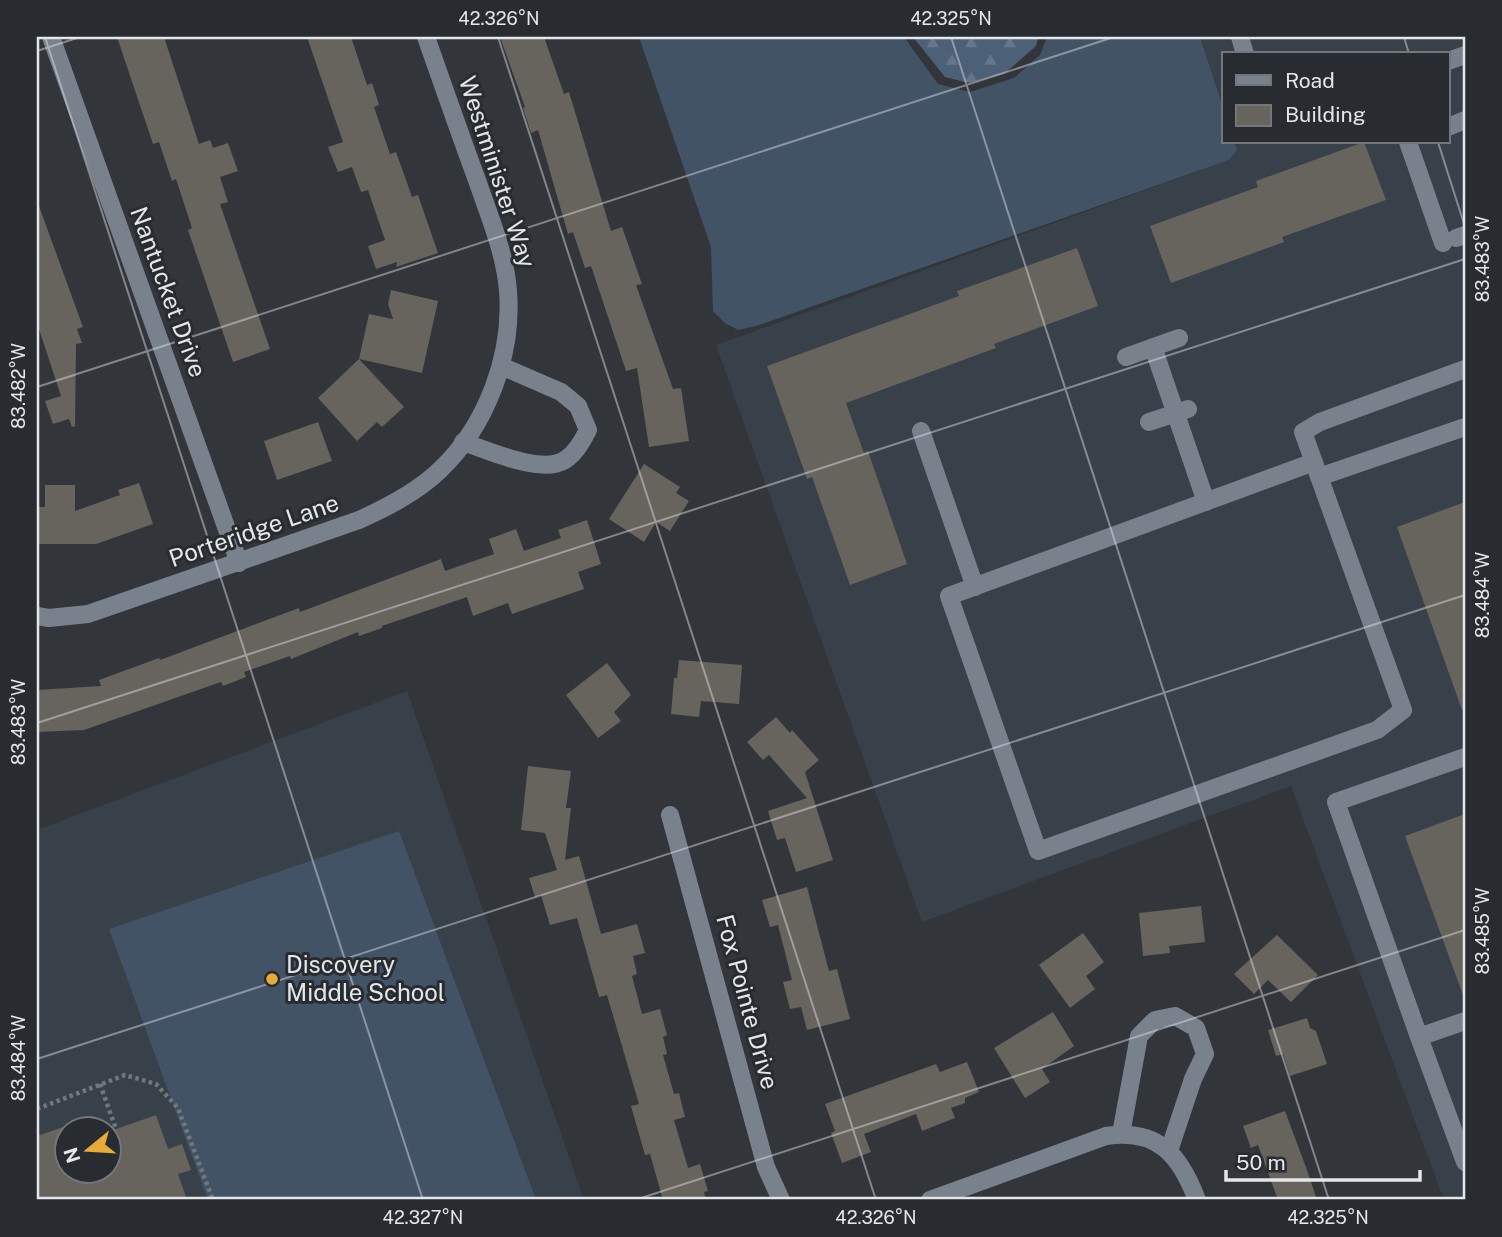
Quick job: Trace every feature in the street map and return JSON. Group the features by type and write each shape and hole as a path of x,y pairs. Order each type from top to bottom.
{"street":[{"name":"Nantucket Drive","path":"51,37 239,563"},
{"name":"Westminister Way","path":"426,37 502,253 508,291 507,335 492,392"},
{"path":"1405,144 1455,239"},
{"path":"1126,357 1179,338"},
{"path":"1153,347 1181,411 1206,502"},
{"path":"463,442 518,460 548,466 565,460 580,445 588,429 578,406 561,392 501,366"},
{"path":"1465,369 1320,422 1303,432 1316,470 1404,710 1377,730 1038,851 949,596 1206,502 1316,470 1465,427"},
{"name":"Porteridge Lane","path":"37,616 49,618 88,614 239,563 386,508 422,486 441,470 475,427 492,392"},
{"path":"1149,422 1181,411"},
{"path":"921,431 975,586"},
{"path":"1465,757 1336,802 1465,1162"},
{"name":"Fox Pointe Drive","path":"670,815 766,1167 781,1200"},
{"path":"1121,1134 1139,1036 1155,1020 1175,1016 1196,1028 1205,1054 1193,1079 1169,1151"},
{"path":"1419,1037 1465,1021"},
{"path":"930,1200 1094,1140 1121,1134 1151,1140 1169,1151 1188,1177 1196,1200"}],"path":[{"path":"37,1109 125,1075 156,1084 178,1108 213,1200"},
{"path":"100,1084 111,1114"}],"shaded area":[{"path":"639,37 904,37 938,84 970,92 1014,78 1040,55 1047,37 1200,37 1222,105 1222,144 1235,144 1237,150 1229,160 756,326 738,330 725,323 713,311 711,247"},
{"path":"1188,37 1465,37 1465,1200 1444,1200 1291,786 922,922 716,345 1229,160 1224,144 1450,144 1450,52 1222,52 1222,139"},
{"name":"Discovery Middle School","path":"407,691 584,1200 37,1200 37,830"},
{"path":"399,831 536,1200 208,1200 109,929"}],"green space":[{"path":"913,37 1038,37 1036,46 1004,74 969,83 945,77"}],"building":[{"path":"117,37 164,37 199,144 210,140 213,148 228,143 238,171 220,177 228,202 220,204 270,349 233,362 188,230 192,228 176,179 172,181 159,142 153,144"},
{"path":"307,37 351,37 367,85 372,83 379,105 374,107 390,154 396,152 412,197 418,195 438,253 396,267 397,262 376,269 368,246 385,240 368,190 361,192 352,167 338,172 328,147 343,142"},
{"path":"500,37 544,37 564,94 569,92 611,231 622,227 642,284 636,285 673,389 681,388 689,441 649,447 637,368 626,371 591,266 585,268 573,232 568,234 538,130 531,133 523,108 525,107"},
{"path":"1365,144 1386,200 1282,237 1284,242 1171,283 1150,226 1258,187 1256,181"},
{"path":"37,206 83,327 77,329 82,343 76,344 75,426 72,427 69,419 53,424 45,401 61,396 37,323"},
{"path":"1077,248 1098,306 994,344 996,348 846,403 864,453 868,451 907,564 850,585 812,477 807,479 767,366 959,296 957,291"},
{"path":"391,290 438,301 422,373 359,359 369,314 393,319 388,304"},
{"path":"359,359 404,407 382,427 377,422 357,441 318,398"},
{"path":"318,422 332,461 277,480 264,441"},
{"path":"644,464 680,487 676,493 689,501 670,531 656,522 644,542 609,519"},
{"path":"139,483 153,524 96,544 37,544 37,507 45,507 45,485 75,485 75,511 120,495 118,490"},
{"path":"1465,502 1465,710 1462,710 1397,527"},
{"path":"587,520 601,564 578,572 584,589 512,614 508,603 473,616 467,597 359,636 358,632 291,659 290,656 244,672 246,677 223,686 221,682 84,730 37,732 37,690 101,686 99,680 299,608 300,612 441,559 445,571 494,554 489,539 516,529 524,551 561,538 558,530"},
{"path":"679,660 742,665 739,704 701,701 699,717 671,714 674,678 677,678"},
{"path":"607,663 631,695 614,712 621,721 598,738 566,695"},
{"path":"776,717 790,733 792,730 819,760 805,772 833,860 796,872 785,838 777,840 768,811 807,798 769,755 763,760 747,742"},
{"path":"528,766 571,771 566,808 571,808 565,860 579,856 601,934 637,924 645,953 633,956 637,974 632,976 642,1014 660,1009 667,1035 663,1037 667,1054 663,1055 674,1094 679,1093 685,1117 674,1120 688,1168 700,1164 708,1191 704,1192 706,1200 663,1200 650,1154 645,1155 631,1106 639,1104 607,995 599,997 577,918 550,925 541,895 535,897 529,878 557,870 545,833 521,830"},
{"path":"1465,814 1465,994 1463,995 1405,836"},
{"path":"807,887 829,971 837,969 850,1019 807,1030 801,1007 790,1009 783,982 792,980 778,925 770,927 762,900"},
{"path":"1201,906 1205,942 1169,946 1170,953 1143,956 1139,913"},
{"path":"1083,933 1104,962 1086,976 1095,989 1070,1008 1039,965"},
{"path":"1277,935 1318,975 1291,1002 1268,980 1254,994 1234,974"},
{"path":"1053,1012 1074,1046 1042,1069 1050,1082 1025,1098 994,1048"},
{"path":"1307,1018 1310,1028 1316,1031 1327,1064 1290,1076 1283,1054 1276,1056 1268,1030"},
{"path":"967,1062 979,1092 965,1098 965,1103 951,1108 955,1118 922,1131 916,1114 864,1134 871,1152 842,1163 831,1133 835,1131 825,1104 936,1064 940,1072"},
{"path":"1285,1111 1317,1200 1278,1200 1258,1145 1251,1148 1243,1126"},
{"path":"156,1115 168,1149 182,1144 191,1170 178,1174 187,1200 37,1200 37,1136 52,1131 52,1184 122,1184 122,1127"}],"place":[{"name":"Discovery Middle School","path":"272,979"}]}
